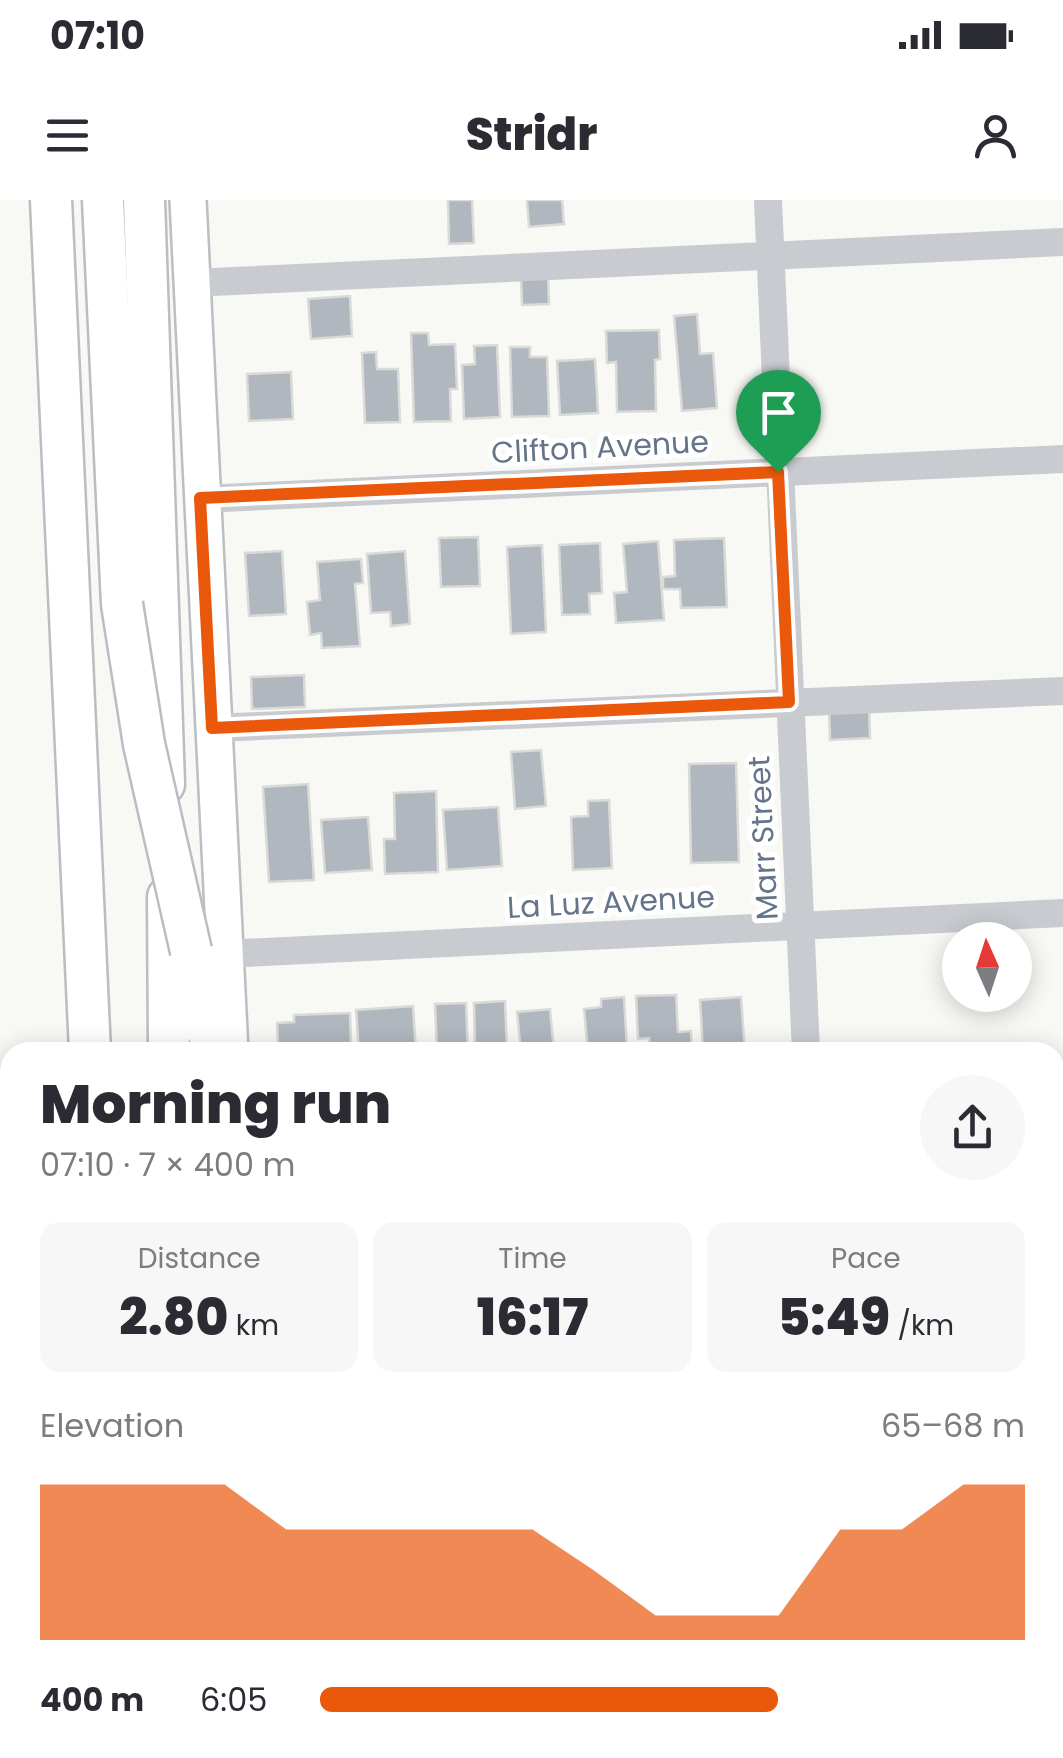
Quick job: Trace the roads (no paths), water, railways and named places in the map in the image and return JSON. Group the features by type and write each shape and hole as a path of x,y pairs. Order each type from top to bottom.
{"highway":[{"path":"51,200 90,1042"},
{"path":"103,200 122,604 144,744 207,953 202,1018 212,1042"},
{"path":"144,200 170,947 169,1042"}],"main road":[{"path":"188,200 212,728 207,953 228,1042"}],"street":[{"name":"Marr Street","path":"768,200 806,1042"},
{"path":"191,283 1063,242"},
{"name":"Clifton Avenue","path":"200,498 1063,458"},
{"path":"212,728 1063,691"},
{"name":"La Luz Avenue","path":"207,953 1063,912"}]}
